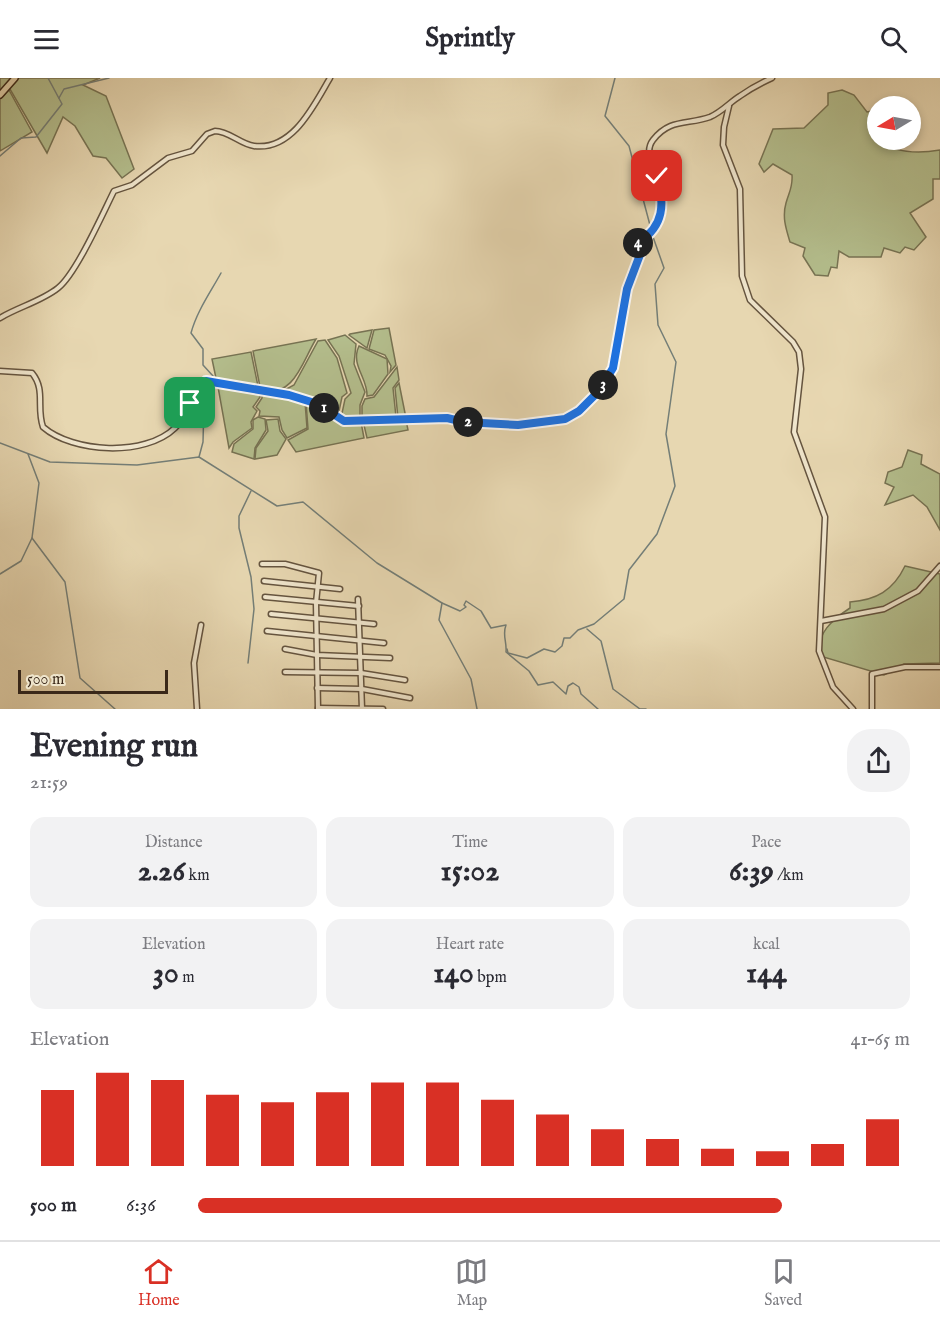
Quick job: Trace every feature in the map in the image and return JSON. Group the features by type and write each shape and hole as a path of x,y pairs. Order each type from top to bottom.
{"main road":[{"path":"0,95 15,78"}],"street":[{"path":"0,318 59,287 97,231 101,215 115,190 132,185 168,158 192,151 207,134 215,131 256,146 273,143 294,132 305,121 330,78"},
{"path":"0,371 32,374 40,385 39,410 43,427 66,440 90,447 126,447 163,437 181,422 206,381 289,395 318,404 344,421 447,418 464,422 518,425 565,419 582,408 609,378 616,359 627,289 641,252 639,242 652,233 662,214 660,187 649,153 651,143 675,124 711,116 772,78"},
{"path":"730,104 725,117 723,145 740,189 740,266 750,300 793,342 800,352 801,369 794,432 825,517 818,643 833,687 853,709"},
{"path":"262,564 285,564 319,573 316,604 318,708 383,709"},
{"path":"821,621 884,609 918,591 940,566"},
{"path":"264,581 340,589"},
{"path":"265,597 316,604 359,606"},
{"path":"358,599 362,708"},
{"path":"271,614 374,624"},
{"path":"197,709 194,663 201,625"},
{"path":"267,631 384,643"},
{"path":"285,649 317,655 390,658"},
{"path":"872,709 872,674 905,667 940,667"},
{"path":"285,672 361,673 405,680"},
{"path":"317,688 362,689 410,698"}],"green space":[{"path":"0,78 100,78 83,85 106,96 134,169 122,178 106,158 93,156 75,126 63,117 47,153 10,89 0,96"},
{"path":"9,90 32,132 0,151 0,98"},
{"path":"842,90 854,95 867,112 867,150 923,152 940,150 940,179 933,179 933,199 910,213 926,237 914,250 905,247 900,253 884,248 881,257 849,257 839,251 837,268 831,267 828,276 815,275 803,256 805,248 790,242 784,218 792,175 773,164 764,172 759,164 773,129 804,128 828,105 828,93"},
{"path":"389,328 396,365 390,372 391,366 385,355 369,349 374,330"},
{"path":"372,330 367,348 349,335 350,334"},
{"path":"345,335 356,344 354,364 365,392 360,405 360,419 341,418 345,399 351,393 339,356 328,340"},
{"path":"316,339 301,368 289,384 273,392 261,392 253,351"},
{"path":"325,340 337,358 347,393 342,397 338,416 319,402 281,392 294,385 318,341"},
{"path":"359,346 387,359 388,374 373,395 367,396 367,389 358,365"},
{"path":"251,352 259,391 230,383 217,383 212,359"},
{"path":"397,367 399,380 393,388 396,417 362,420 362,406 365,399 374,397"},
{"path":"399,383 406,418 398,418 395,388"},
{"path":"230,386 260,394 260,397 253,407 257,411 251,422 252,428 233,442 229,448 218,387"},
{"path":"262,393 285,395 305,402 307,428 287,438 282,430 279,417 259,416 260,411 256,407 262,398"},
{"path":"306,402 315,404 343,420 361,422 364,438 296,452 288,440 308,429"},
{"path":"258,417 265,419 266,430 255,448 254,459 232,452 234,444 253,429 253,420"},
{"path":"278,419 280,431 286,439 277,455 255,459 256,448 268,431 266,420"},
{"path":"406,420 408,430 367,438 363,421"},
{"path":"908,450 922,455 921,464 940,474 940,530 927,507 913,495 885,505 894,487 885,483 888,472 902,467"},
{"path":"905,566 940,574 940,663 904,664 884,675 820,656 819,648 823,634 837,617 850,608 850,602 868,599 883,593 895,582"}],"waterway":[{"path":"0,156 21,138 36,137 62,104 48,78"},
{"path":"59,98 64,89 109,78"},
{"path":"615,78 605,116 629,146 651,229"},
{"path":"507,649 508,653 527,658 544,649 555,652 562,646 564,638 570,638 578,630 594,624 624,599 629,570 657,534 675,486 666,434 676,362 658,325 655,284 664,268 652,234"},
{"path":"199,457 203,442 204,403 213,376 203,365 203,349 191,333 200,310 221,273"},
{"path":"0,443 50,462 137,465 199,457 277,506 303,502 377,563 442,603 460,611 466,607 464,605 466,601 481,611 491,628 506,625 504,632 506,652 529,671 538,685 553,682 566,694 568,686 573,683 579,687 581,694 598,709"},
{"path":"28,454 39,483 32,538 65,582 80,678 115,709"},
{"path":"248,663 254,609 251,577 239,528 239,516 251,491"},
{"path":"0,574 21,561 32,538"},
{"path":"442,603 439,620 471,679 477,709"},
{"path":"587,629 601,641 613,689 640,709 646,709"}],"route":[{"path":"190,403 206,381 220,385 232,384 248,390 289,395 318,404 344,421 447,418 464,422 518,425 537,420 565,419 579,411 599,391 613,368 623,304 632,272 641,252 639,242 658,226 658,220 662,214 657,176"}]}
